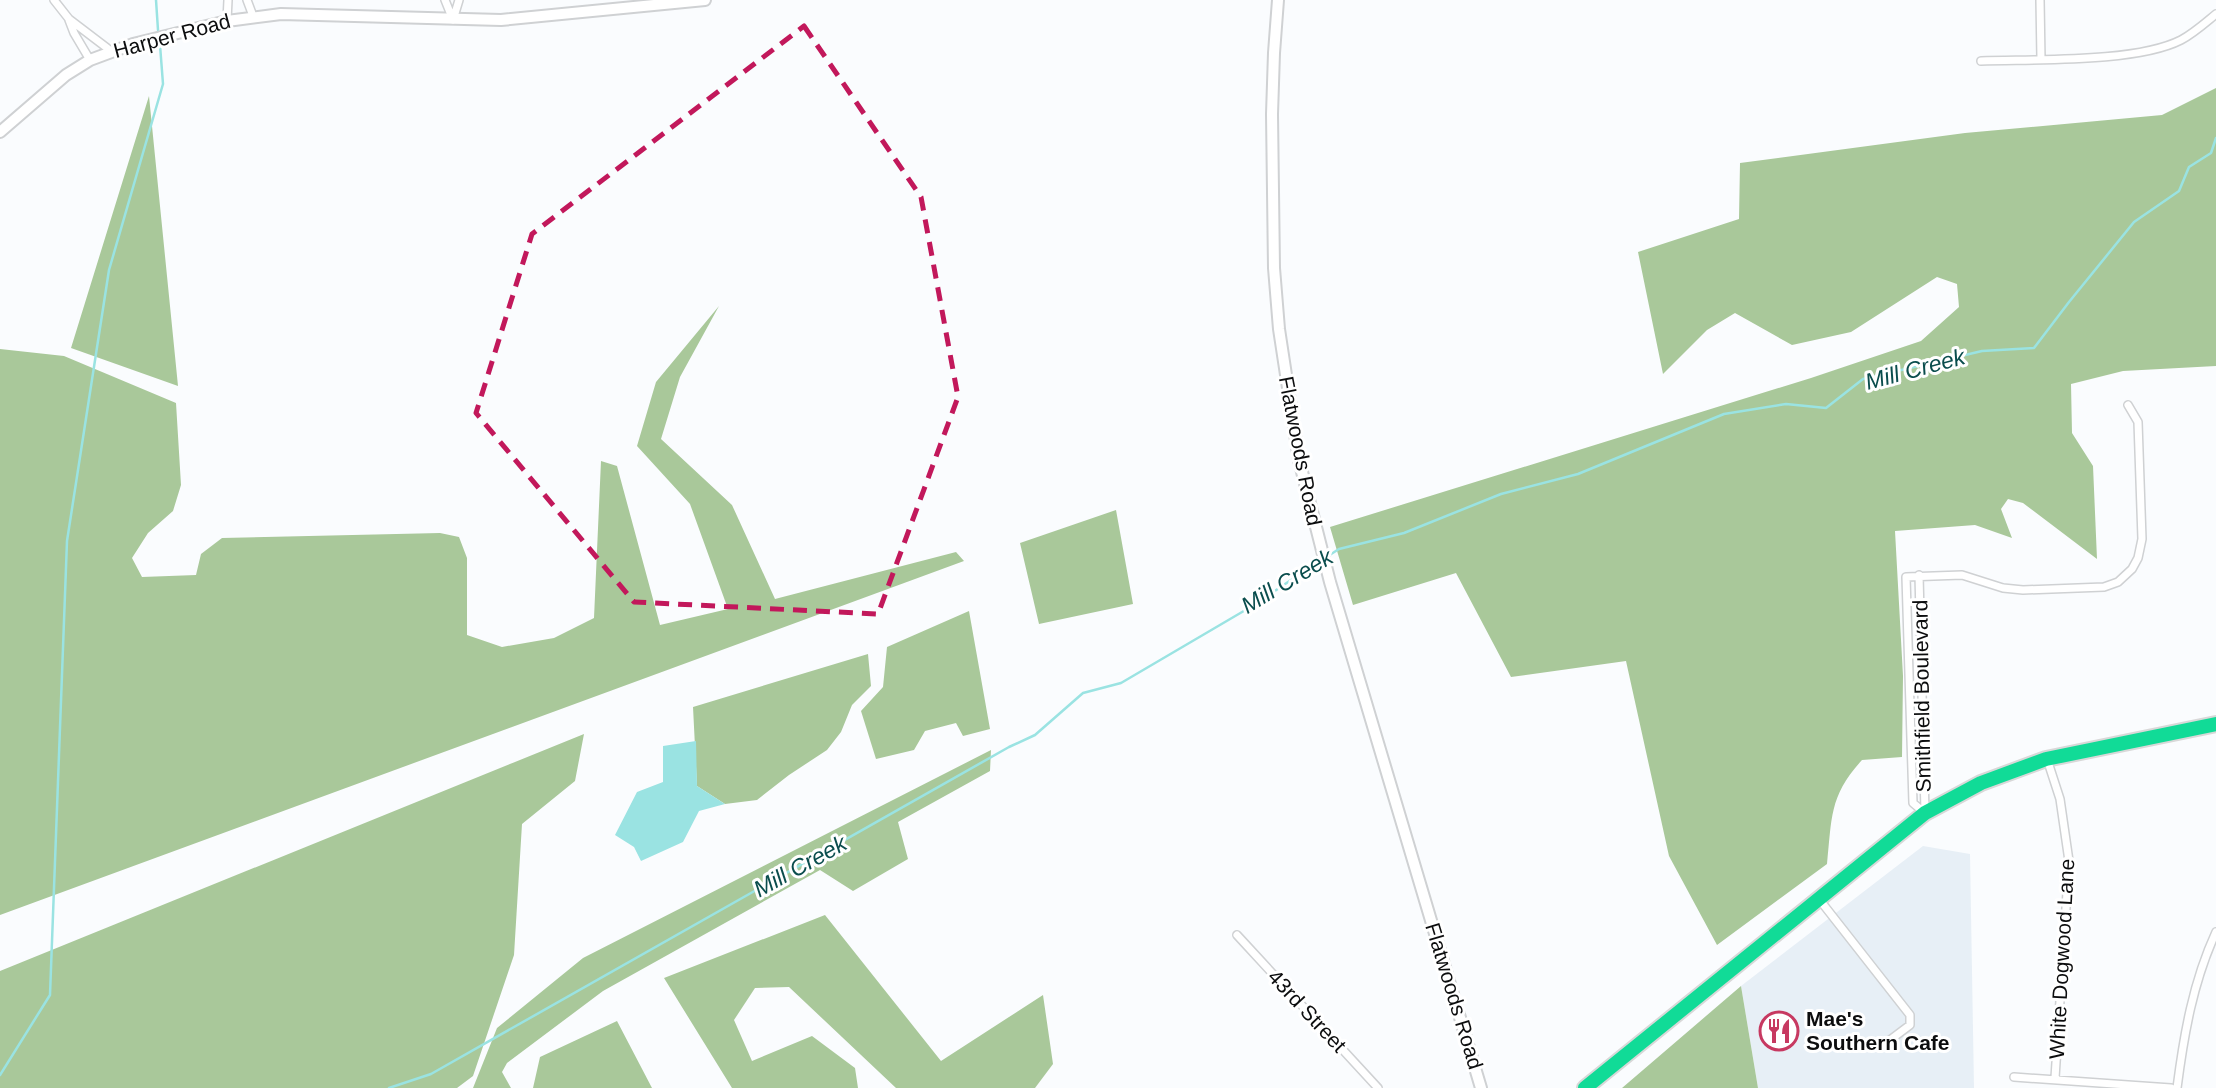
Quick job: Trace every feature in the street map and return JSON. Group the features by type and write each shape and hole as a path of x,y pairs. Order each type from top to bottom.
{"highway":[{"path":"1585,1088 1926,813 1981,783 2046,759 2216,724"}],"street":[{"path":"54,0 69,19 111,51"},
{"path":"227,21 228,0"},
{"path":"247,0 253,16"},
{"path":"445,0 453,20"},
{"path":"453,20 458,0"},
{"name":"Harper Road","path":"0,132 66,75 90,60 111,51 253,16 291,14 453,20 531,18 705,0"},
{"name":"Flatwoods Road","path":"1279,0 1272,114 1275,280 1288,400 1305,490 1330,582 1481,1088"},
{"path":"2040,0 2041,59"},
{"path":"1981,61 2087,58 2155,50 2181,40 2216,14"},
{"path":"69,19 90,60"},
{"path":"1919,575 1962,575 2003,588 2023,590 2104,587 2118,582 2132,569 2138,558 2142,539 2138,422 2128,405"},
{"name":"Smithfield Boulevard","path":"1919,575 1926,813 1913,803 1906,577 1919,575"},
{"name":"White Dogwood Lane","path":"2046,759 2060,799 2069,861 2055,1078"},
{"path":"1819,900 1910,1015 1910,1025 1890,1040"},
{"path":"2177,1088 2186,1026 2202,966 2216,932"},
{"name":"43rd Street","path":"1237,935 1378,1088"},
{"path":"2014,1077 2171,1088"}],"highlighted area":[{"path":"804,26 921,197 958,397 878,614 634,602 476,413 532,234"}],"shaded area":[{"path":"1923,846 1970,854 1974,1088 1758,1088 1741,986"}],"green space":[{"path":"2216,88 2216,366 2123,371 2071,384 2072,433 2093,466 2097,559 2023,503 2008,499 2001,509 2012,538 1975,525 1895,531 1903,676 1902,757 1862,760 1843,785 1834,808 1827,864 1717,945 1669,856 1626,661 1511,677 1456,573 1353,605 1330,527 1811,378 1921,341 1959,307 1957,284 1937,277 1851,332 1792,345 1735,313 1707,330 1663,374 1638,252 1739,219 1740,163 1965,133 2162,115"},
{"path":"149,96 178,386 71,348"},
{"path":"719,306 680,377 661,439 732,505 775,599 956,552 964,561 0,915 0,349 64,356 176,403 181,485 173,511 148,533 132,558 142,577 196,575 201,554 222,538 440,533 459,537 467,558 467,635 502,647 554,638 594,618 601,461 617,466 660,625 728,609 690,504 637,446 656,382"},
{"path":"1116,510 1133,604 1039,624 1020,543"},
{"path":"969,611 990,729 963,736 956,723 925,731 914,750 876,759 861,711 883,687 887,647"},
{"path":"868,654 871,686 852,705 841,732 827,750 757,800 725,804 697,786 693,707"},
{"path":"584,734 575,781 522,824 514,955 473,1076 457,1088 0,1088 0,971"},
{"path":"991,750 990,771 898,822 908,859 853,891 820,870 603,991 507,1063 502,1072 511,1088 473,1088 497,1028 583,958"},
{"path":"825,915 941,1061 1043,995 1053,1064 1035,1088 896,1088 789,987 755,988 734,1020 752,1061 812,1036 855,1068 858,1088 732,1088 664,978"},
{"path":"1741,986 1758,1088 1622,1088"},
{"path":"617,1021 652,1088 533,1088 540,1057"}],"water":[{"path":"696,741 697,786 725,804 699,811 683,842 641,861 634,847 615,835 637,792 663,782 663,746"}],"waterway":[{"path":"156,0 158,30"},
{"path":"0,1075 50,995 67,541 109,270 163,84 160,45"},
{"name":"Mill Creek","path":"1328,556 1339,549 1404,533 1501,494 1578,474 1724,414 1786,404 1826,408 1863,379 1982,351 2034,348 2134,222 2179,191 2189,167 2211,153 2216,138"},
{"name":"Mill Creek","path":"389,1088 431,1074 1009,747 1035,735 1083,693 1121,683 1254,605 1322,559"}],"place":[{"name":"Mae's Southern Cafe","path":"1779,1031"}]}
